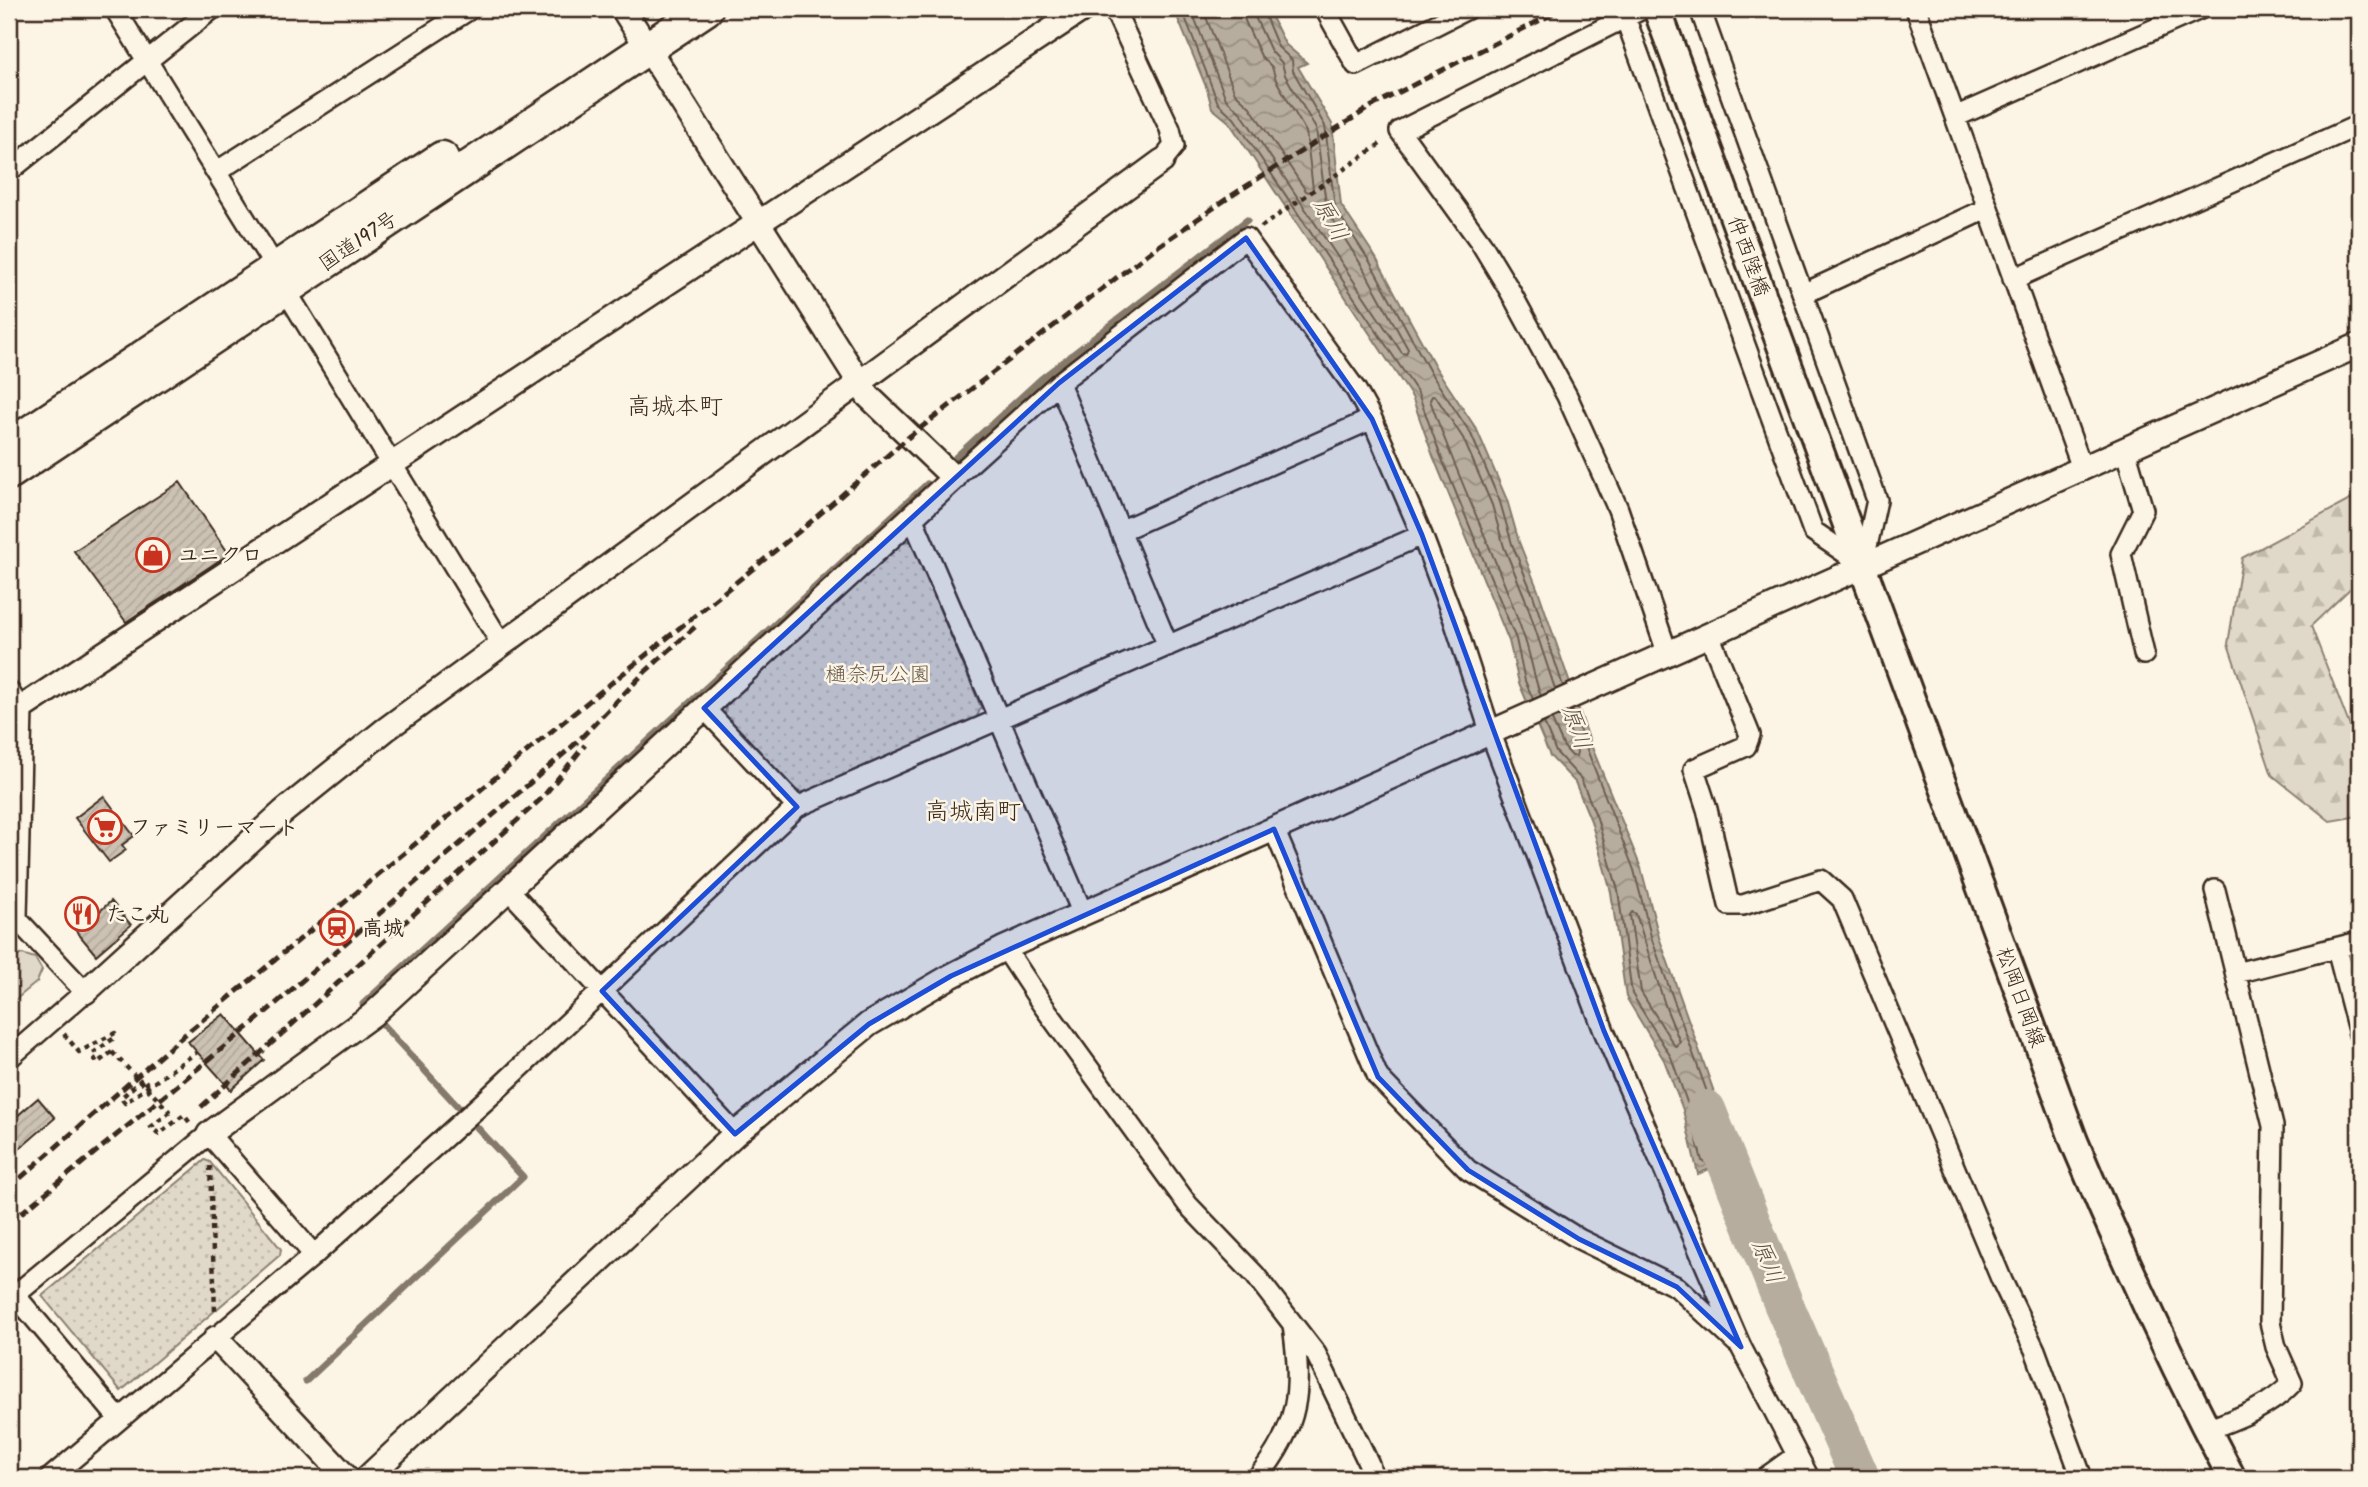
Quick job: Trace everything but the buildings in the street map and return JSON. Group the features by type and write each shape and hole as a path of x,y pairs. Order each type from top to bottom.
{"highway":[{"name":"国道197号","path":"9,473 280,278 635,28 667,9"},
{"name":"国道197号","path":"635,28 706,9"},
{"name":"国道197号","path":"9,446 280,278"}],"main road":[{"name":"仲西陸橋","path":"1657,9 1840,504"},
{"name":"松岡日岡線","path":"1840,504 2074,1141 2113,1235 2232,1478"}],"street":[{"path":"115,9 501,643"},
{"path":"9,171 212,9"},
{"path":"216,172 470,9"},
{"path":"85,992 12,919 14,700 393,463 1083,9"},
{"path":"9,1058 283,813 385,730 1162,161 1174,146 1170,128 1114,9"},
{"path":"1325,9 1356,65 1467,9"},
{"path":"1700,9 1877,500 1863,565"},
{"path":"1916,9 2082,468"},
{"path":"1955,117 2200,9"},
{"path":"1668,655 1618,509 1567,396 1481,243 1400,131 1634,13 1813,531 1863,565"},
{"path":"635,28 868,396 954,478"},
{"path":"2013,279 2359,125"},
{"path":"1803,294 1988,208"},
{"path":"120,1419 12,1297 209,1134 372,1015 1059,383 1246,238 1349,380 1372,419 1422,535 1499,730 1604,1031 1741,1347 1809,1478"},
{"path":"367,1478 735,1135 869,1024 951,976 1005,948 1710,637 1863,565 2359,345"},
{"path":"1059,383 1168,646"},
{"path":"1120,531 1372,419"},
{"path":"2125,449 2143,510 2121,554 2144,654"},
{"path":"912,517 1083,914"},
{"path":"50,1478 314,1255 487,1099 797,807 1422,535"},
{"path":"1710,637 1750,735 1746,746 1694,769 1707,809 1729,905 1743,905 1821,880 1842,899 1997,1268 2035,1350 2082,1478"},
{"path":"704,708 797,807"},
{"path":"1274,830 1378,1077 1468,1170 1579,1239 1677,1287 1741,1347"},
{"path":"509,890 735,1135"},
{"path":"2207,1430 2244,1416 2278,1398 2292,1383 2276,1347 2270,1322 2273,1126 2215,891"},
{"path":"2236,973 2359,943"},
{"path":"1005,948 1042,1004 1188,1205 1255,1275 1316,1354 1369,1464 1373,1478"},
{"path":"2337,948 2359,1034"},
{"path":"209,1134 314,1255"},
{"path":"1258,1478 1278,1449 1293,1417 1299,1385 1293,1321"},
{"path":"216,1338 347,1478"},
{"path":"1765,1478 1797,1455"}],"path":[{"path":"1270,222 1382,142"},
{"path":"53,1020 79,1052 115,1033 117,1037 92,1054 97,1063 112,1052 170,1112 151,1127 159,1133 184,1115"},
{"path":"141,1080 121,1098 125,1103 197,1052"},
{"path":"141,1080 148,1085"},
{"path":"209,1134 216,1338"}],"highlighted area":[{"path":"1246,238 1372,419 1422,535 1604,1031 1741,1347 1677,1287 1579,1239 1468,1170 1378,1077 1274,829 951,976 869,1024 735,1134 602,991 797,807 704,708 1059,383"}],"green space":[{"path":"2359,495 2359,580 2311,626 2356,742 2359,743 2359,816 2330,821 2272,775 2228,644 2242,558"},
{"name":"樋奈尻公園","path":"904,540 911,542 981,707 976,719 806,793 795,790 725,716 726,705"},
{"path":"22,954 35,958 42,970 37,982 9,1005 9,960"},
{"path":"205,1160 210,1162 281,1249 280,1255 121,1391 42,1296"}],"water":[{"path":"1174,9 1268,9 1285,44 1307,63 1298,67 1332,124 1341,205 1376,258 1436,368 1477,430 1507,500 1519,542 1591,745 1641,868 1659,937 1737,1157 1698,1174 1683,1110 1664,1060 1626,997 1611,892 1591,821 1575,782 1550,756 1519,683 1509,641 1433,456 1412,397 1229,122 1212,108 1207,89"}],"waterway":[{"path":"956,457 1041,379 1247,220"},
{"path":"365,1007 363,1004 927,484"},
{"path":"381,1023 461,1110"},
{"name":"原川","path":"1706,1110 1784,1305 1860,1478"},
{"path":"306,1381 523,1177 474,1124"}],"railway":[{"path":"9,1188 183,1036 542,739 807,525 910,436 1154,249 1372,106 1562,9"},
{"path":"9,1223 251,1025 575,744 645,672 695,627"},
{"path":"201,1107 542,798 585,745"}],"place":[{"name":"ユニクロ","path":"153,555"},
{"name":"ファミリーマート","path":"105,827"},
{"name":"たこ丸","path":"82,914"},
{"name":"高城","path":"337,928"}],"district":[{"name":"高城本町","path":"675,406"},
{"name":"高城南町","path":"973,811"}]}
